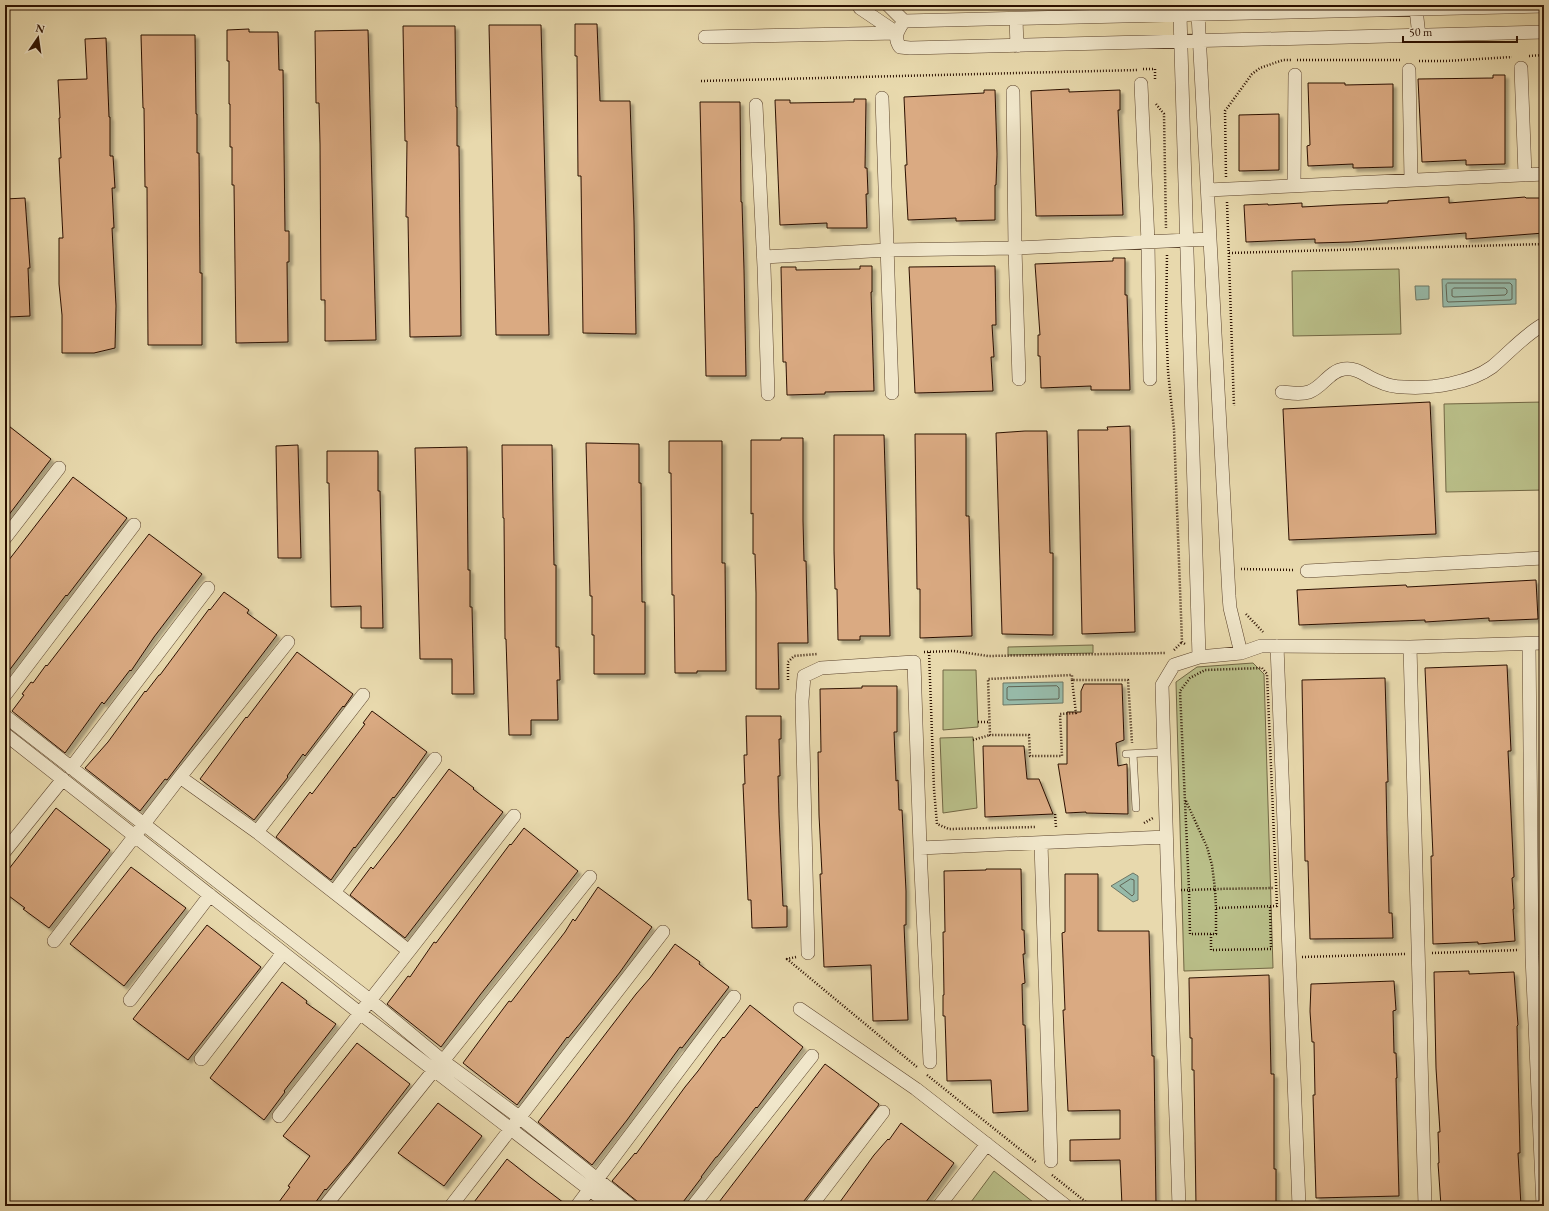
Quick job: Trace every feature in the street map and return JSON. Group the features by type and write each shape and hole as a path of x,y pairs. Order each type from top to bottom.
{"street":[{"path":"860,5 860,8 897,33"},
{"path":"888,5 904,21 1016,19 1120,11 1180,15 1544,6"},
{"path":"1416,9 1419,36"},
{"path":"1198,14 1229,596 1230,608 1241,653"},
{"path":"1180,15 1188,240 1199,657"},
{"path":"1016,19 1016,46"},
{"path":"904,21 897,33 896,42 900,47 905,48 1200,42 1544,32"},
{"path":"705,37 897,33"},
{"path":"1521,62 1525,175"},
{"path":"1409,64 1411,180"},
{"path":"1294,185 1295,75"},
{"path":"1141,84 1148,242 1150,379"},
{"path":"1013,92 1015,248 1019,379"},
{"path":"882,98 892,393"},
{"path":"756,105 764,256 768,394"},
{"path":"1208,190 1544,174"},
{"path":"764,256 888,250 1015,248 1210,239"},
{"path":"1282,392 1299,394 1310,392 1335,372 1344,369 1352,369 1362,372 1377,381 1390,386 1406,387 1456,383 1477,376 1492,367 1520,341 1544,324"},
{"path":"5,538 59,468"},
{"path":"5,695 134,526"},
{"path":"1307,571 1544,558"},
{"path":"71,768 208,588"},
{"path":"54,941 180,777 288,642"},
{"path":"1179,1206 1162,685 1174,665 1199,657 1241,653 1261,646 1410,647 1544,643"},
{"path":"1529,644 1532,956 1543,1206"},
{"path":"1277,646 1299,1206"},
{"path":"1410,647 1425,1206"},
{"path":"808,953 802,701 804,676 821,668 914,662 920,848 930,1062"},
{"path":"257,832 363,695"},
{"path":"5,716 371,1000 443,1061 519,1117 594,1184 611,1206"},
{"path":"5,734 361,1014 511,1129 594,1184 631,1206"},
{"path":"334,891 435,759"},
{"path":"180,777 257,832 410,951"},
{"path":"5,851 63,779"},
{"path":"279,1116 361,1014 514,816"},
{"path":"920,848 1166,837"},
{"path":"1041,843 1051,1161"},
{"path":"443,1061 590,877"},
{"path":"130,1000 210,896"},
{"path":"451,1206 662,932"},
{"path":"201,1059 283,953"},
{"path":"577,1206 734,997"},
{"path":"800,1009 916,1089 1066,1206"},
{"path":"693,1206 812,1056"},
{"path":"325,1206 434,1070"},
{"path":"811,1206 884,1112"},
{"path":"939,1206 987,1144"}],"lane":[{"path":"1136,808 1130,754 1165,752"}],"path":[{"path":"1521,62 1544,55"},
{"path":"1235,413 1225,111 1252,74 1260,68 1283,60 1409,64 1514,57"},
{"path":"1229,253 1544,244"},
{"path":"1241,562 1241,576"},
{"path":"1241,569 1307,571"},
{"path":"1243,612 1266,635"},
{"path":"1035,827 949,829 937,824 934,789 929,652 954,650 988,656 1170,653"},
{"path":"1185,798 1207,847 1212,865 1215,889 1216,934 1190,934 1180,691 1190,678 1205,670 1262,668 1267,674 1277,906 1216,908"},
{"path":"973,740 990,735 1029,735 1030,756 1062,756 1060,714 1076,713 1072,675 988,679 990,735"},
{"path":"1072,680 1128,680 1130,754"},
{"path":"978,722 990,722"},
{"path":"1055,814 1056,827"},
{"path":"1141,824 1155,817"},
{"path":"1049,827 1063,826"},
{"path":"1189,890 1276,888"},
{"path":"1211,934 1211,950 1271,950 1270,906"}],"green space":[{"path":"1399,269 1401,334 1293,336 1292,271"},
{"path":"1544,402 1544,490 1446,492 1444,404"},
{"path":"1093,645 1093,653 1008,655 1008,647"},
{"path":"1253,663 1264,674 1273,968 1184,971 1176,682 1197,667"},
{"path":"943,670 976,670 978,727 943,730"},
{"path":"973,737 977,808 943,813 940,738"},
{"path":"994,1171 1038,1206 968,1206"}],"water":[{"path":"1442,279 1516,279 1516,304 1443,307"},
{"path":"1415,286 1429,286 1429,299 1416,300"},
{"path":"1063,682 1063,703 1003,705 1003,683"},
{"path":"1133,873 1138,876 1138,900 1133,902 1111,886"}],"building":[{"path":"575,24 597,24 600,101 630,101 636,334 583,333 581,176 578,176 577,56 575,56"},
{"path":"489,25 541,25 549,335 496,335"},
{"path":"403,26 455,26 457,146 459,146 461,336 410,337 408,217 406,217 407,141 405,141"},
{"path":"249,29 249,32 278,32 279,70 283,70 285,231 289,231 289,262 287,262 288,342 236,343 234,185 232,185 232,147 230,147 229,61 227,61 227,30"},
{"path":"368,30 376,340 325,341 325,300 321,300 320,144 319,103 316,103 315,31"},
{"path":"141,35 195,35 197,153 199,153 200,273 202,273 202,345 148,345 147,187 145,187"},
{"path":"106,38 110,117 110,156 113,156 115,188 112,188 114,228 112,228 116,306 115,348 94,353 62,353 59,238 63,238 59,158 61,158 58,80 87,79 85,39"},
{"path":"1493,75 1505,75 1505,164 1466,165 1466,160 1422,162 1418,79 1493,78"},
{"path":"1308,83 1345,83 1345,85 1393,84 1393,167 1353,168 1353,164 1308,166 1307,146 1310,145"},
{"path":"1069,89 1069,92 1120,90 1120,110 1118,110 1123,215 1036,216 1031,91"},
{"path":"984,90 995,90 997,154 995,220 956,221 956,218 908,220 905,165 907,165 904,97 984,93"},
{"path":"854,99 866,99 865,168 867,168 868,194 866,194 867,228 827,228 827,223 780,225 775,100 790,100 790,103 854,102"},
{"path":"700,102 740,102 746,376 706,376"},
{"path":"1279,114 1279,170 1239,171 1239,115"},
{"path":"1449,197 1449,203 1525,197 1544,198 1544,233 1466,239 1466,233 1351,242 1315,243 1315,239 1246,242 1244,205 1302,203 1302,207 1388,203 1388,201"},
{"path":"25,198 30,268 28,268 30,316 8,317 6,279 9,279 5,199"},
{"path":"1113,258 1125,258 1125,295 1127,295 1130,390 1091,390 1091,386 1041,388 1040,356 1038,356 1038,335 1040,335 1035,264 1113,261"},
{"path":"860,266 872,266 871,292 874,391 825,392 825,394 787,395 786,362 783,362 781,267 796,267 796,270 860,269"},
{"path":"995,266 996,325 992,325 994,357 991,357 993,391 915,393 909,267"},
{"path":"1430,402 1436,534 1289,540 1283,409"},
{"path":"5,423 51,459 5,520"},
{"path":"1130,426 1135,632 1082,634 1078,430 1108,430 1107,427"},
{"path":"1047,431 1050,553 1053,553 1053,635 1002,634 996,433"},
{"path":"915,434 966,434 966,516 969,516 972,636 920,638 920,589 917,589"},
{"path":"834,435 884,435 890,636 860,636 860,640 838,640 837,589 835,589 834,550"},
{"path":"781,438 803,438 803,521 804,561 806,561 808,643 778,643 779,689 756,689 756,593 755,554 753,554 753,513 751,514 751,440 781,440"},
{"path":"669,441 722,441 722,563 725,563 726,671 675,673"},
{"path":"586,443 639,444 639,483 641,483 642,602 645,602 645,674 594,674 594,635 592,635 592,596 590,596"},
{"path":"298,445 301,558 278,558 276,446"},
{"path":"502,445 552,445 554,565 556,565 556,647 559,647 560,680 557,680 558,720 531,720 531,735 509,735 505,639"},
{"path":"467,447 468,570 470,570 470,607 472,607 474,694 452,694 452,659 420,659 415,448"},
{"path":"327,451 378,451 383,628 361,628 361,606 331,607"},
{"path":"73,477 127,518 67,596 66,595 5,676 5,565"},
{"path":"149,534 202,574 154,637 131,671 130,670 104,704 102,702 65,753 12,711 24,695 22,694 31,682 33,683 46,665 47,666"},
{"path":"1536,580 1538,619 1489,621 1489,618 1425,622 1425,620 1299,625 1297,590 1406,585 1407,587"},
{"path":"224,592 249,610 247,613 277,635 167,780 165,779 140,811 85,768 108,742 145,691 146,692 160,675 209,609 210,610"},
{"path":"297,652 353,694 305,756 303,754 287,776 288,777 254,820 200,779"},
{"path":"1507,665 1511,751 1508,751 1514,877 1512,878 1515,941 1478,944 1478,942 1433,944 1431,856 1433,856 1425,668"},
{"path":"1385,678 1388,782 1386,782 1389,913 1392,913 1393,938 1310,939 1308,861 1305,861 1302,680"},
{"path":"1084,684 1122,684 1124,740 1116,743 1118,766 1127,764 1128,814 1086,812 1066,813 1058,764 1067,764 1067,712 1081,712 1081,691"},
{"path":"862,686 897,686 897,732 894,732 896,781 898,780 899,810 902,810 906,891 906,925 904,925 908,1020 873,1021 871,965 824,967 820,874 822,874 818,752 821,752 820,689 862,688"},
{"path":"372,711 427,752 394,798 393,797 355,848 354,847 331,880 276,837 310,792 312,794 365,724 363,723"},
{"path":"746,716 781,716 781,739 779,739 780,776 778,776 779,815 783,906 787,906 787,927 752,928 751,900 748,900 743,784 745,784 744,755 747,755"},
{"path":"983,746 1024,746 1027,779 1039,779 1053,814 985,817"},
{"path":"449,769 503,812 405,938 350,895 371,867 373,869"},
{"path":"56,808 110,850 49,928 23,909 25,908 5,893 5,874"},
{"path":"524,828 578,871 441,1047 387,1004 408,976 410,977 434,942 436,943 510,844 511,845"},
{"path":"131,867 186,908 124,986 70,944"},
{"path":"1021,869 1022,930 1024,930 1025,954 1023,954 1025,983 1022,984 1023,1025 1025,1025 1028,1111 993,1113 991,1080 947,1081 945,1016 943,1016 943,932 945,932 944,871"},
{"path":"1065,874 1098,874 1098,931 1149,931 1152,1056 1154,1056 1156,1206 1122,1206 1120,1160 1070,1161 1070,1140 1120,1139 1120,1110 1068,1111 1063,1010 1065,1010 1062,933 1065,932"},
{"path":"598,887 652,927 620,972 568,1038 567,1037 517,1105 463,1063 509,1001 511,1002 565,932 573,919 575,921"},
{"path":"207,925 261,967 188,1060 133,1019"},
{"path":"675,944 700,962 699,964 729,987 682,1048 680,1047 592,1165 538,1122"},
{"path":"1469,971 1469,974 1514,972 1518,1025 1520,1153 1518,1153 1521,1206 1441,1206 1438,1163 1438,1132 1440,1132 1436,1068 1434,972"},
{"path":"1269,975 1271,1074 1274,1074 1274,1169 1276,1169 1276,1206 1196,1206 1194,1070 1192,1070 1192,1038 1190,1038 1189,978"},
{"path":"1394,981 1396,1010 1393,1011 1394,1053 1396,1053 1397,1078 1399,1196 1316,1198 1313,1095 1315,1095 1314,1042 1312,1042 1310,1011 1311,984"},
{"path":"282,982 307,1001 306,1003 336,1024 284,1091 285,1092 264,1120 210,1078"},
{"path":"750,1005 803,1047 757,1108 756,1107 716,1157 680,1206 643,1206 612,1181 635,1153 636,1154 723,1037 724,1038"},
{"path":"357,1043 410,1084 350,1162 326,1190 325,1189 313,1206 276,1206 290,1187 288,1186 310,1156 283,1136"},
{"path":"825,1064 879,1104 878,1106 800,1206 716,1206"},
{"path":"438,1103 482,1136 444,1186 398,1153"},
{"path":"901,1123 954,1163 923,1206 837,1206 874,1155 888,1139 889,1140"},
{"path":"507,1159 531,1178 568,1206 471,1206"}]}
